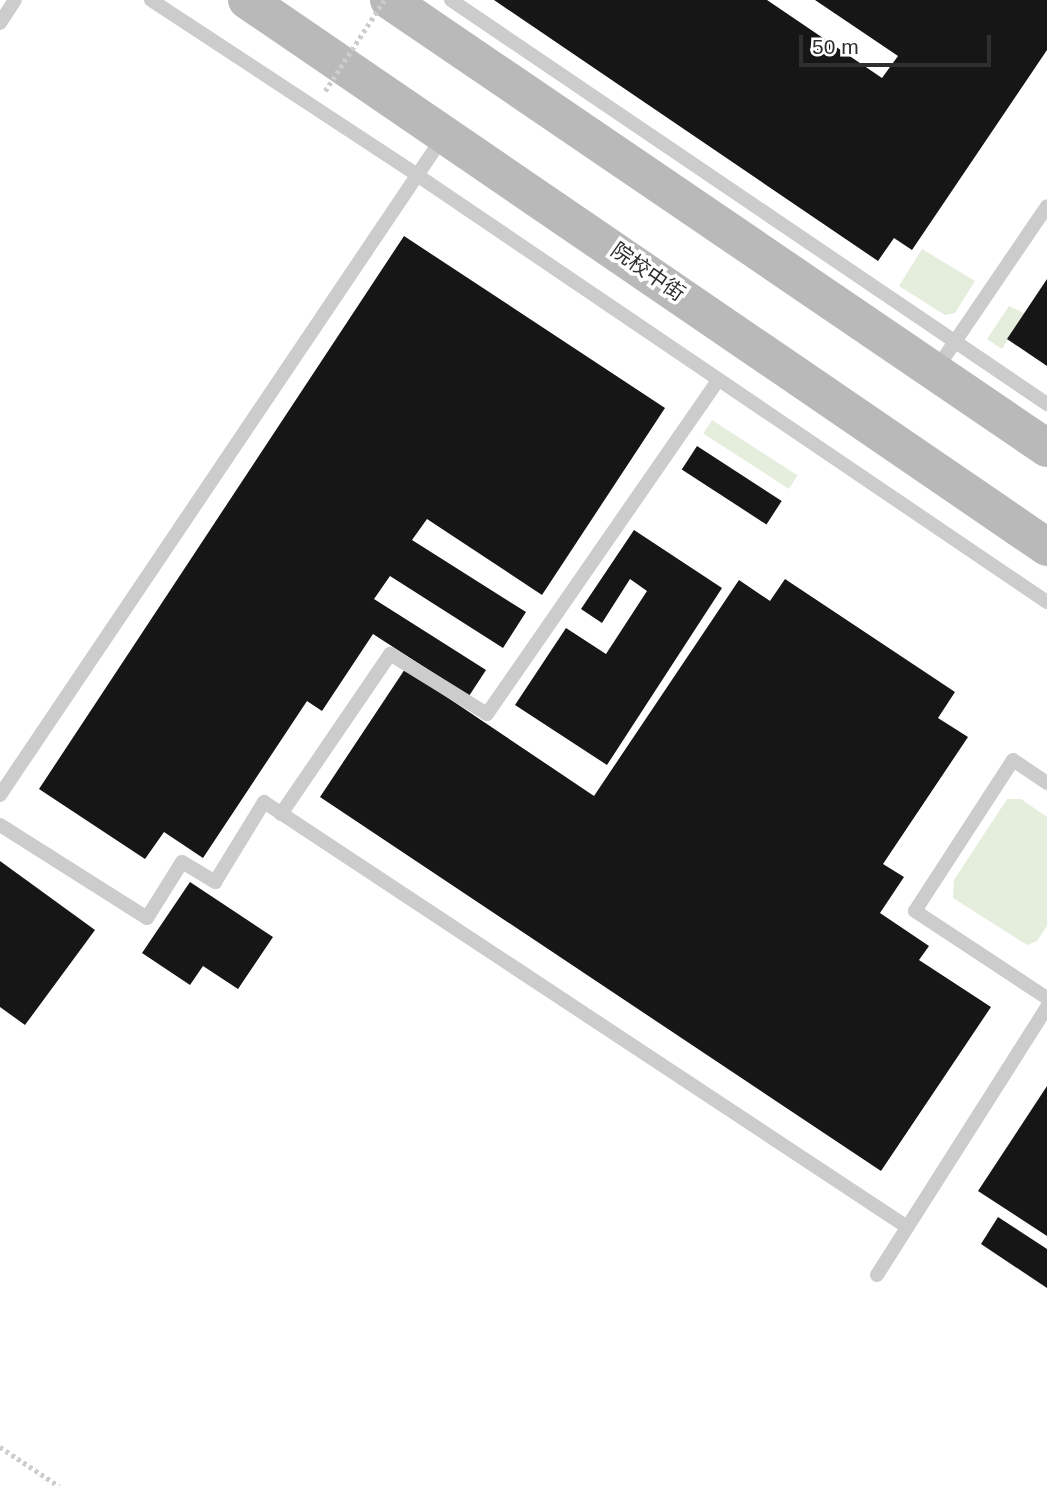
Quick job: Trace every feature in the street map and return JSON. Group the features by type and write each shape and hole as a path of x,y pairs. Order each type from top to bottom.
{"main road":[{"name":"院校中街","path":"247,0 1047,547"},
{"path":"387,0 945,357 1047,448"}],"lane":[{"path":"0,23 15,0"},
{"path":"151,0 417,175 1047,601"},
{"path":"451,0 945,357 1047,404"},
{"path":"0,795 445,133"},
{"path":"945,357 1047,206"},
{"path":"281,814 390,654 487,714 719,379"},
{"path":"1047,782 1013,760 915,911 1047,998"},
{"path":"0,825 147,918 182,862 215,882 264,803 907,1227"},
{"path":"877,1275 1047,1007"}],"path":[{"path":"325,91 387,0"},
{"path":"0,1447 59,1486"}],"green space":[{"path":"922,249 975,281 955,313 945,315 899,286"},
{"path":"1009,306 1024,313 1002,349 987,339"},
{"path":"712,420 798,476 789,489 703,433"},
{"path":"1007,799 1021,799 1047,817 1047,926 1037,941 1027,945 953,898 954,880"}],"building":[{"path":"494,0 767,0 882,78 898,56 815,0 1047,0 1047,50 912,250 894,238 878,261"},
{"path":"404,236 665,408 542,595 427,519 412,540 526,612 503,648 390,576 374,599 486,670 469,696 373,634 322,711 307,701 203,858 164,832 145,859 39,789"},
{"path":"1047,279 1047,366 1007,339"},
{"path":"697,446 782,501 766,524 682,469"},
{"path":"634,530 722,588 607,765 515,705 566,628 606,654 647,591 630,579 602,623 581,609"},
{"path":"785,579 955,692 938,718 968,737 883,864 904,877 880,913 929,946 919,960 991,1007 881,1171 320,797 405,669 594,796 739,580 770,601"},
{"path":"0,861 95,930 25,1025 0,1007"},
{"path":"190,882 273,937 238,989 203,966 190,985 142,953"},
{"path":"1047,1086 1047,1236 978,1191"},
{"path":"998,1217 1047,1249 1047,1288 981,1244"}]}
